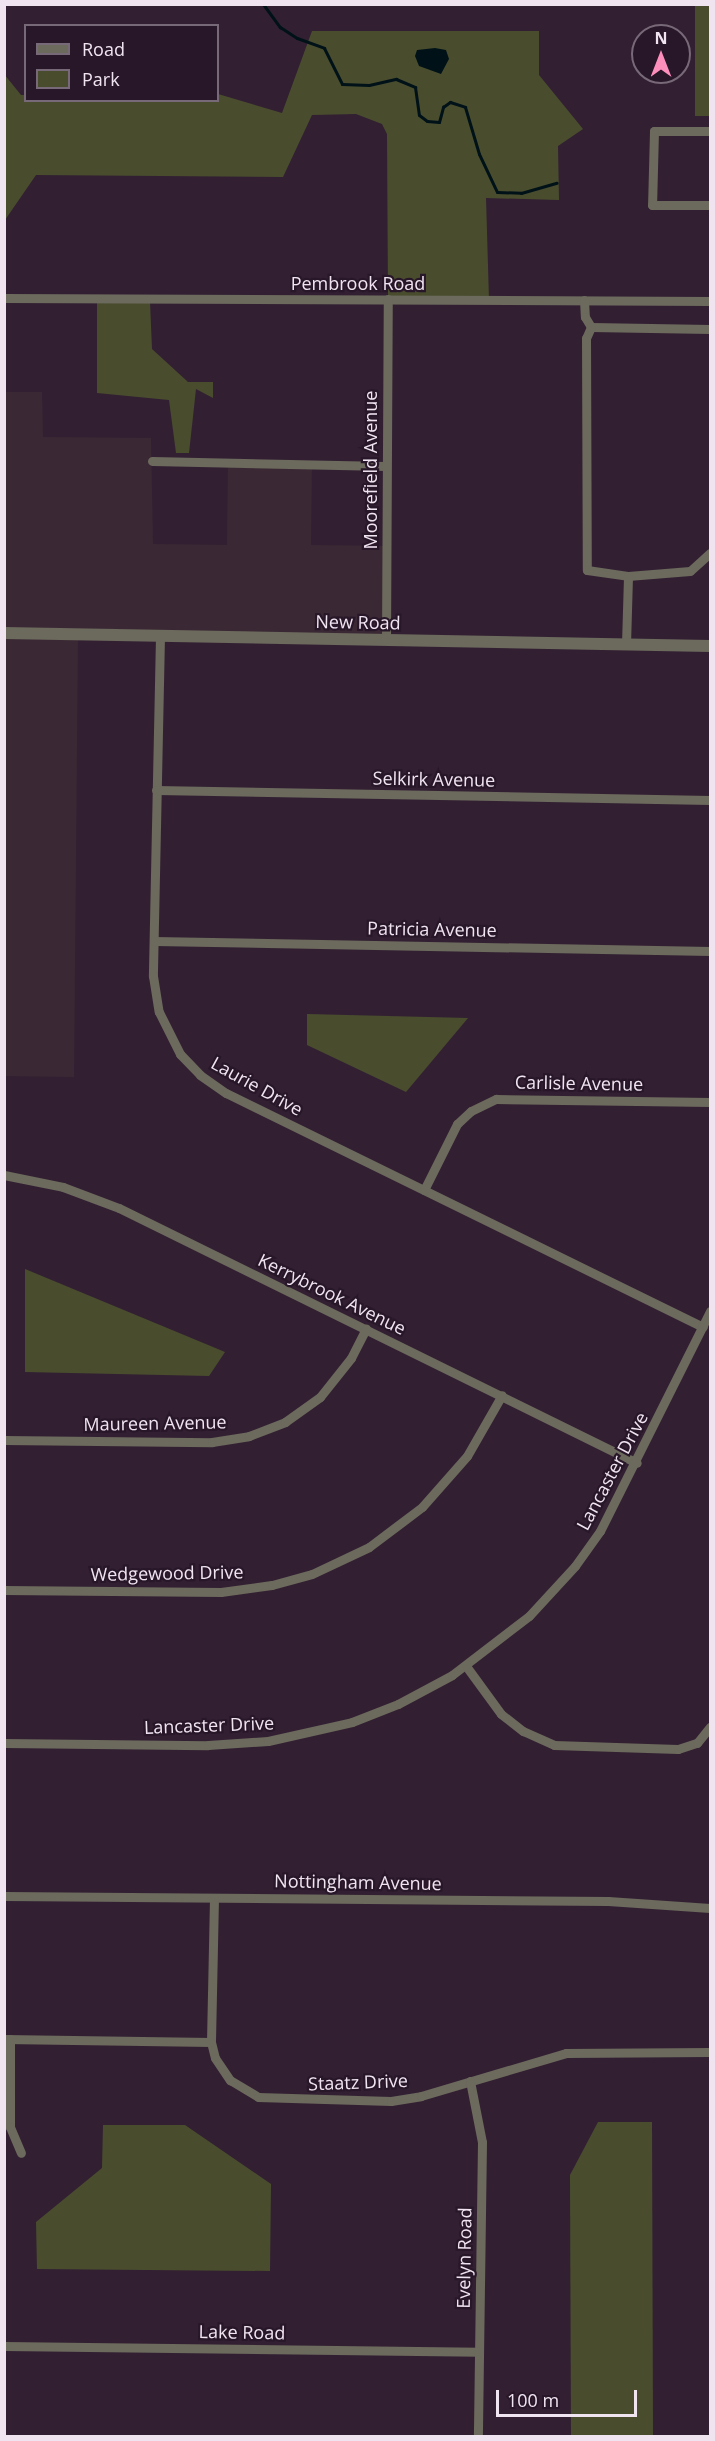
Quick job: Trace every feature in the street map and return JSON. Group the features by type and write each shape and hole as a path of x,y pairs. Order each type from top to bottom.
{"street":[{"path":"711,131 654,131 652,205 711,205"},
{"name":"Pembrook Road","path":"4,298 711,301"},
{"name":"Moorefield Avenue","path":"387,640 388,299"},
{"path":"584,300 585,317 591,327"},
{"path":"591,327 711,329"},
{"path":"591,327 586,338 587,570 628,576 690,571 711,553"},
{"path":"152,461 386,466"},
{"path":"626,644 628,576"},
{"name":"New Road","path":"4,633 710,645"},
{"name":"Laurie Drive","path":"159,636 154,941 159,1012 173,1044 200,1075 226,1093 703,1327"},
{"name":"Selkirk Avenue","path":"156,790 711,800"},
{"name":"Patricia Avenue","path":"154,941 711,951"},
{"name":"Carlisle Avenue","path":"424,1190 457,1124 471,1111 496,1099 711,1102"},
{"name":"Kerrybrook Avenue","path":"4,1175 63,1187 110,1204 637,1463"},
{"name":"Lancaster Drive","path":"4,1743 208,1745 277,1739 369,1716 466,1666 529,1616 575,1566 610,1516 711,1311"},
{"name":"Maureen Avenue","path":"4,1440 212,1442 249,1436 285,1422 320,1397 351,1358 366,1329"},
{"name":"Wedgewood Drive","path":"4,1590 221,1592 272,1585 312,1574 369,1547 422,1507 467,1456 501,1395"},
{"path":"466,1666 501,1714 523,1731 554,1745 678,1749 697,1743 711,1727"},
{"name":"Nottingham Avenue","path":"4,1896 608,1901 711,1908"},
{"name":"Staatz Drive","path":"214,1898 211,2042 215,2058 230,2080 247,2093 264,2099 391,2101 582,2052 711,2052"},
{"path":"21,2153 10,2127 7,2039 211,2042"},
{"name":"Evelyn Road","path":"470,2081 482,2142 478,2436"},
{"name":"Lake Road","path":"4,2346 479,2352"}],"shaded area":[{"path":"435,48 446,50 449,59 441,74 419,66 415,56 417,50"},
{"path":"5,392 42,392 43,437 151,438 153,544 227,545 228,463 312,464 311,545 387,546 386,640 78,635 74,1077 5,1076"}],"green space":[{"path":"695,5 710,5 710,116 695,116"},
{"path":"312,31 539,31 539,75 583,129 558,146 559,200 486,198 489,300 388,299 387,134 382,124 356,114 312,115 283,177 36,175 5,220 4,74 21,95 24,95 24,102 219,102 219,94 282,113"},
{"path":"150,302 152,349 188,382 213,382 213,398 196,389 189,453 176,453 169,400 97,393 97,303"},
{"path":"307,1014 468,1018 406,1092 307,1045"},
{"path":"25,1269 225,1352 209,1376 25,1372"},
{"path":"598,2122 652,2122 653,2436 571,2436 570,2175"},
{"path":"103,2125 185,2125 271,2184 270,2271 37,2269 36,2222 102,2168"}],"waterway":[{"path":"263,4 280,27 297,38 324,48 342,84 369,85 396,79 415,87 419,115 427,121 439,122 443,107 450,102 465,107 479,154 497,192 521,193 557,183"}]}
